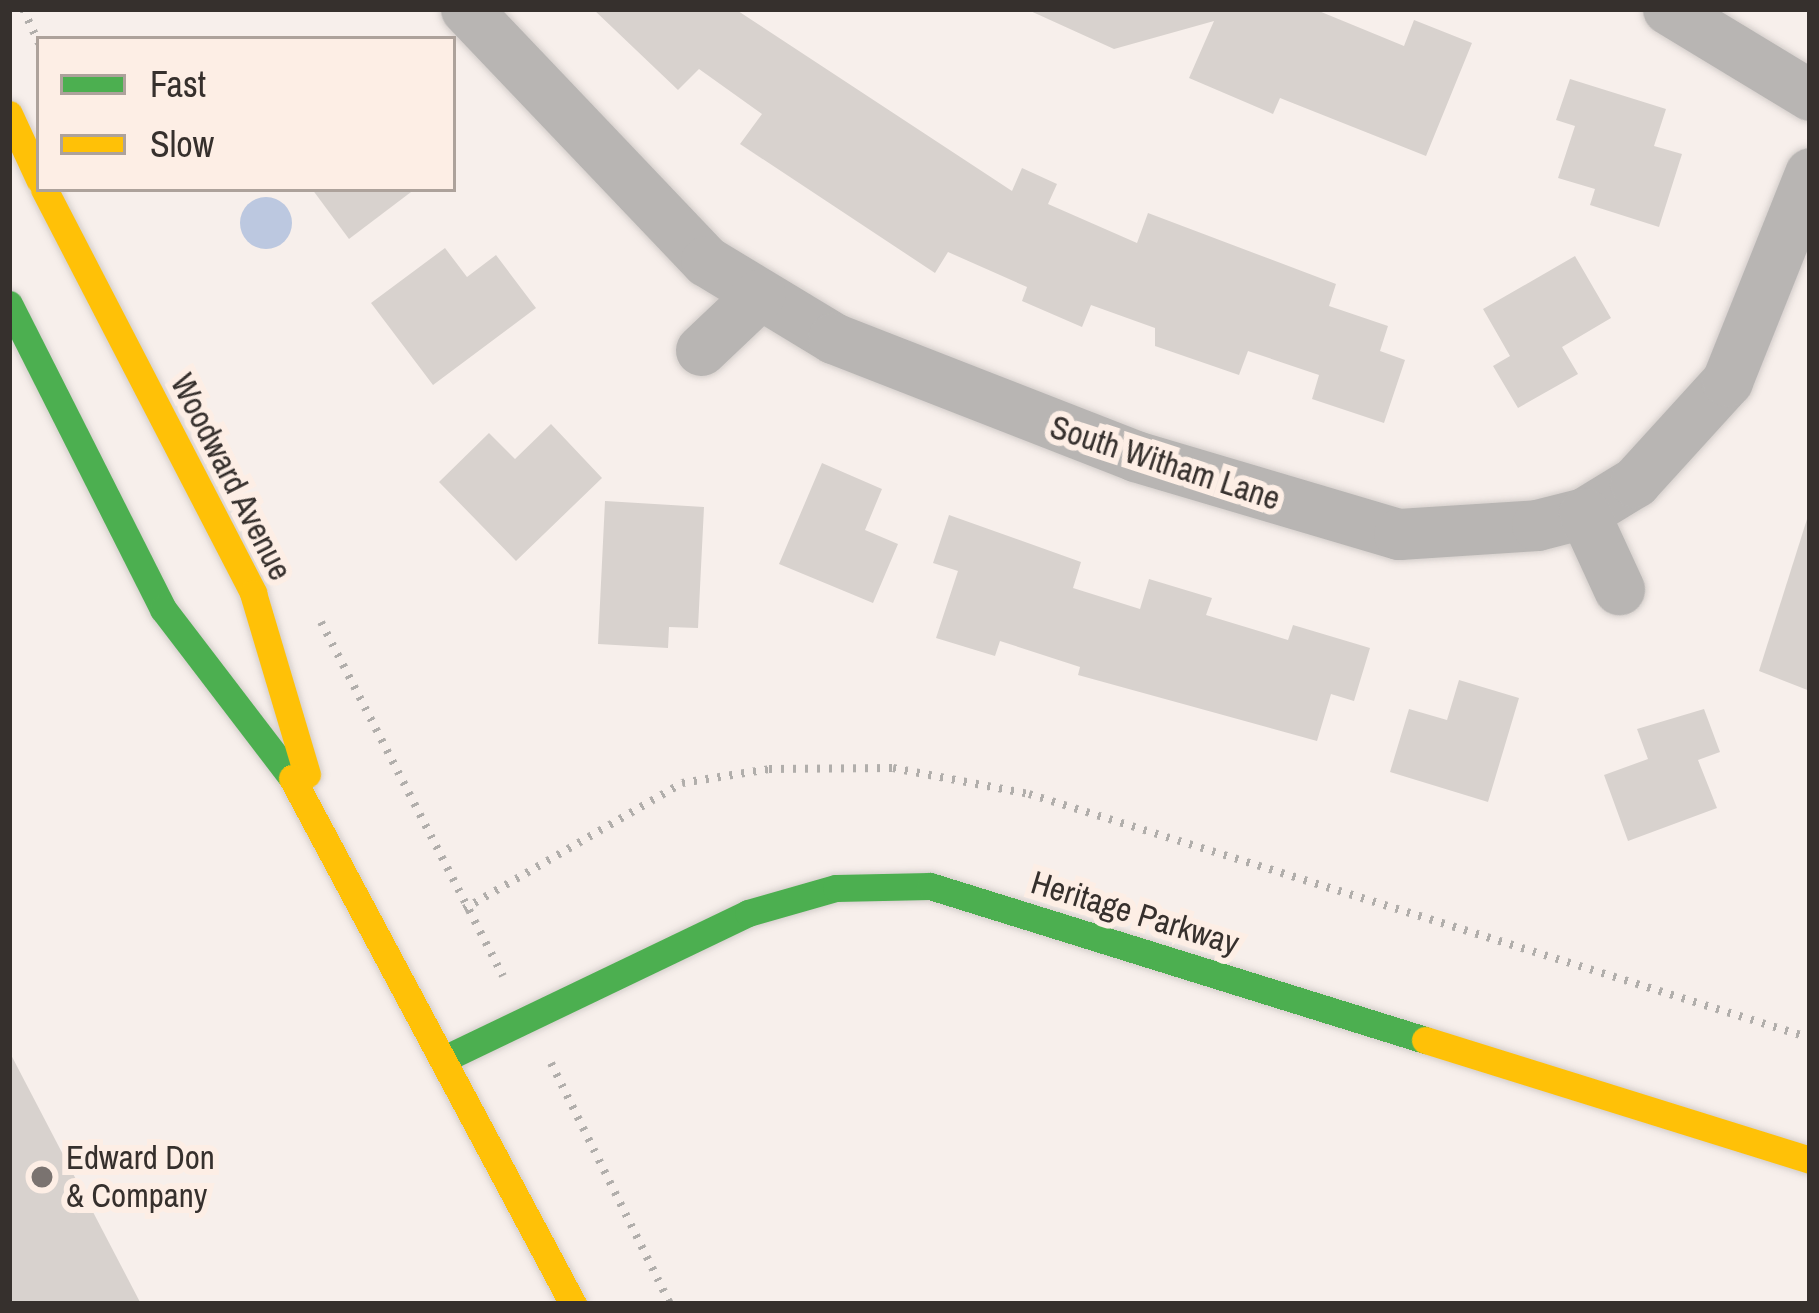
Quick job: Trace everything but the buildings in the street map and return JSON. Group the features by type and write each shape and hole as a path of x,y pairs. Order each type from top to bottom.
{"street":[{"name":"South Witham Lane","path":"466,9 610,170 706,261 760,294 966,397 1351,522 1430,536 1584,513 1634,482 1726,381 1810,173"},
{"path":"1668,9 1810,95"},
{"path":"9,114 36,172"},
{"name":"Woodward Avenue","path":"46,192 253,593 318,812"},
{"path":"701,350 760,294"},
{"name":"Woodward Avenue","path":"9,304 163,609 318,812 452,1055 573,1304"},
{"path":"1584,513 1619,589"},
{"name":"Heritage Parkway","path":"452,1055 748,913 836,888 930,886 1810,1160"}],"path":[{"path":"23,9 36,37"},
{"path":"464,909 682,783 769,769 893,768 1029,794 1810,1037"},
{"path":"554,1070 670,1304"}],"water":[{"path":"266,197 285,204 292,223 285,242 266,249 247,242 240,223 247,204"}],"traffic: fast":[{"path":"9,304 163,609 292,778"},
{"path":"452,1055 748,913 836,888 930,886 1425,1040"}],"traffic: slow":[{"path":"9,114 36,172"},
{"path":"46,192 253,593 307,774"},
{"path":"292,778 573,1304"},
{"path":"1425,1040 1810,1160"}],"place":[{"name":"Edward Don & Company","path":"42,1177"}]}
